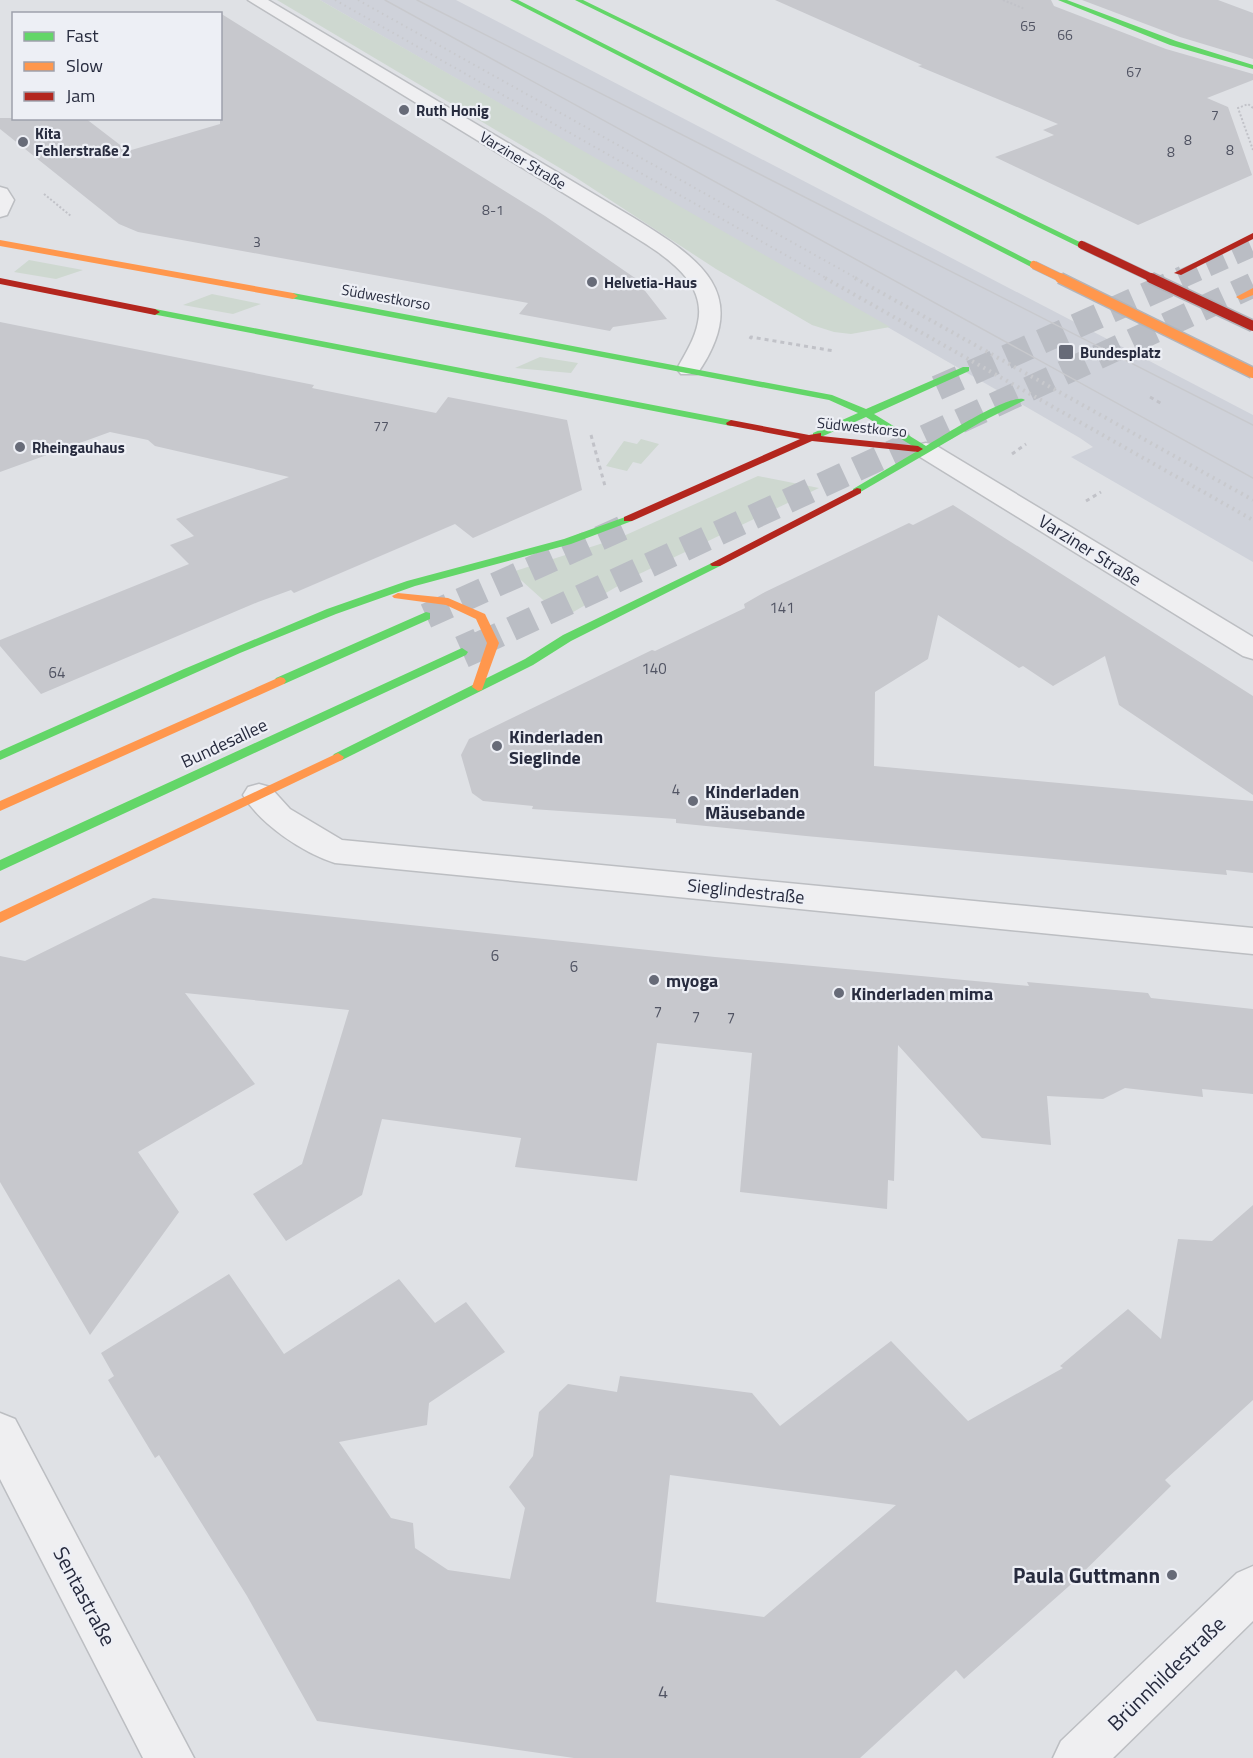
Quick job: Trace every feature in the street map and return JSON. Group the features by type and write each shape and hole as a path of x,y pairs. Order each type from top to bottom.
{"main road":[{"path":"513,0 1034,265 1253,373"},
{"path":"578,0 1253,326"},
{"path":"1061,0 1173,43 1253,67"},
{"path":"1173,43 1236,77"},
{"path":"1178,273 1253,236"},
{"name":"Südwestkorso","path":"0,243 689,369 832,398 866,413 926,450"},
{"name":"Südwestkorso","path":"0,281 498,380 811,438 926,450"},
{"path":"0,756 324,615 425,580 542,551 596,533 966,369"},
{"path":"0,918 260,795 529,662 567,638 836,504 977,420 1020,400"},
{"path":"382,594 448,602 481,617 493,644 478,687"},
{"name":"Bundesallee","path":"0,806 426,616"},
{"name":"Bundesallee","path":"0,866 462,652"}],"street":[{"name":"Varziner Straße","path":"256,0 603,209 693,270 711,303 711,319 689,369"},
{"path":"0,193 4,200 0,211"},
{"name":"Varziner Straße","path":"926,450 1253,650"},
{"name":"Sieglindestraße","path":"260,795 279,817 335,851 1253,941"},
{"name":"Sentastraße","path":"0,1434 169,1758"},
{"name":"Brünnhildestraße","path":"1078,1758 1253,1589"}],"path":[{"path":"1253,108 1248,104 1238,108 1253,150"},
{"path":"764,339 834,351"},
{"path":"1150,397 1162,404"},
{"path":"590,430 606,492"}],"shaded area":[{"path":"277,0 320,0 890,327 851,334 834,332 812,325 716,269 575,177"},
{"path":"320,0 456,0 1253,415 1253,562 1071,457 1093,447 1080,438"},
{"path":"29,260 83,270 56,279 14,272"},
{"path":"212,294 261,304 233,314 183,305"},
{"path":"540,357 578,363 571,373 515,368"},
{"path":"641,439 659,444 641,464 633,462 627,471 606,466 624,441 637,444"},
{"path":"758,476 819,488 635,576 563,618 512,572 619,538"}],"building":[{"path":"775,0 1051,0 1054,6 1166,49 1253,74 1253,80 1207,98 1228,107 1252,175 1138,225 995,157 1054,135 1043,130 1058,124 918,66 922,65"},
{"path":"1082,0 1218,0 1253,13 1253,59 1180,37"},
{"path":"222,14 545,216 635,278 667,319 613,327 610,331 519,314 528,303 138,232 119,224 0,129 0,118 88,120 128,151 220,124 222,120"},
{"path":"0,322 314,385 312,388 436,413 448,397 567,420 582,490 473,538 455,524 294,593 291,590 258,602 41,694 0,646 0,640 189,564 170,545 194,536 176,519 289,477 155,446 148,440 110,432 0,472"},
{"path":"953,505 1253,696 1253,795 1119,705 1105,656 1053,686 1023,666 1019,668 938,615 928,659 875,692 874,766 1253,801 1253,873 1226,870 1227,875 676,823 676,819 532,809 533,806 483,801 472,793 461,755 469,739 652,650 655,651 745,608 744,604 765,592 909,523 913,525"},
{"path":"153,898 715,957 1029,986 1027,982 1148,993 1151,998 1253,1009 1253,1094 1202,1089 1203,1097 1125,1088 1103,1099 1047,1096 1051,1145 982,1138 898,1045 894,1181 888,1180 887,1209 740,1192 752,1053 657,1043 637,1181 515,1167 521,1138 382,1119 362,1195 286,1241 253,1194 302,1164 349,1010 185,993 255,1084 138,1152 179,1212 90,1335 0,1182 0,956 25,961"},
{"path":"1253,1205 1253,1400 1165,1480 1171,1486 1068,1587 964,1679 956,1670 860,1758 574,1758 317,1721 247,1596 159,1455 155,1458 108,1380 114,1376 101,1353 229,1274 284,1354 399,1279 435,1323 466,1302 505,1352 429,1403 427,1425 339,1442 391,1518 413,1523 415,1548 448,1570 510,1579 525,1508 509,1487 533,1456 539,1412 568,1384 617,1392 620,1376 752,1393 780,1426 891,1341 968,1421 1063,1368 1060,1366 1128,1309 1161,1339 1178,1239 1212,1241","holes":["670,1475 896,1505 764,1617 656,1602"]}],"tunnel":[{"path":"1181,279 1253,247"},
{"path":"937,388 1184,278"},
{"path":"477,645 1253,285"},
{"path":"426,616 627,526"},
{"path":"462,652 480,644"}],"tram line":[{"path":"385,0 1253,478"},
{"path":"417,0 1253,425"}],"railway":[{"path":"335,0 828,279"},
{"path":"358,0 858,279"},
{"path":"825,278 1253,520"},
{"path":"855,278 1253,500"}],"traffic: fast":[{"path":"513,0 1034,265"},
{"path":"578,0 1082,245"},
{"path":"1061,0 1173,43 1253,67"},
{"path":"293,296 832,398 866,413 926,450"},
{"path":"155,312 731,423"},
{"path":"817,435 966,369"},
{"path":"857,491 977,420 1020,400"},
{"path":"0,756 188,671 332,612 411,584 567,541 628,519"},
{"path":"338,757 529,662 567,638 716,564"},
{"path":"280,681 426,616"},
{"path":"0,866 462,652"}],"traffic: slow":[{"path":"0,243 293,296"},
{"path":"1034,265 1253,373"},
{"path":"1241,297 1253,291"},
{"path":"398,596 448,602 481,617 493,643 478,687"},
{"path":"0,806 280,681"},
{"path":"0,918 338,757"}],"traffic: jam":[{"path":"1178,273 1253,236"},
{"path":"1082,245 1253,326"},
{"path":"0,281 155,312"},
{"path":"731,423 811,438 918,449"},
{"path":"628,519 817,435"},
{"path":"716,564 857,491"}],"place":[{"name":"Ruth Honig","path":"404,110"},
{"name":"Kita Fehlerstraße 2","path":"23,142"},
{"name":"Helvetia-Haus","path":"592,282"},
{"name":"Bundesplatz","path":"1066,352"},
{"name":"Rheingauhaus","path":"20,447"},
{"name":"Kinderladen Sieglinde","path":"497,746"},
{"name":"Kinderladen Mäusebande","path":"693,801"},
{"name":"myoga","path":"654,980"},
{"name":"Kinderladen mima","path":"839,993"},
{"name":"Paula Guttmann","path":"1172,1575"}]}
